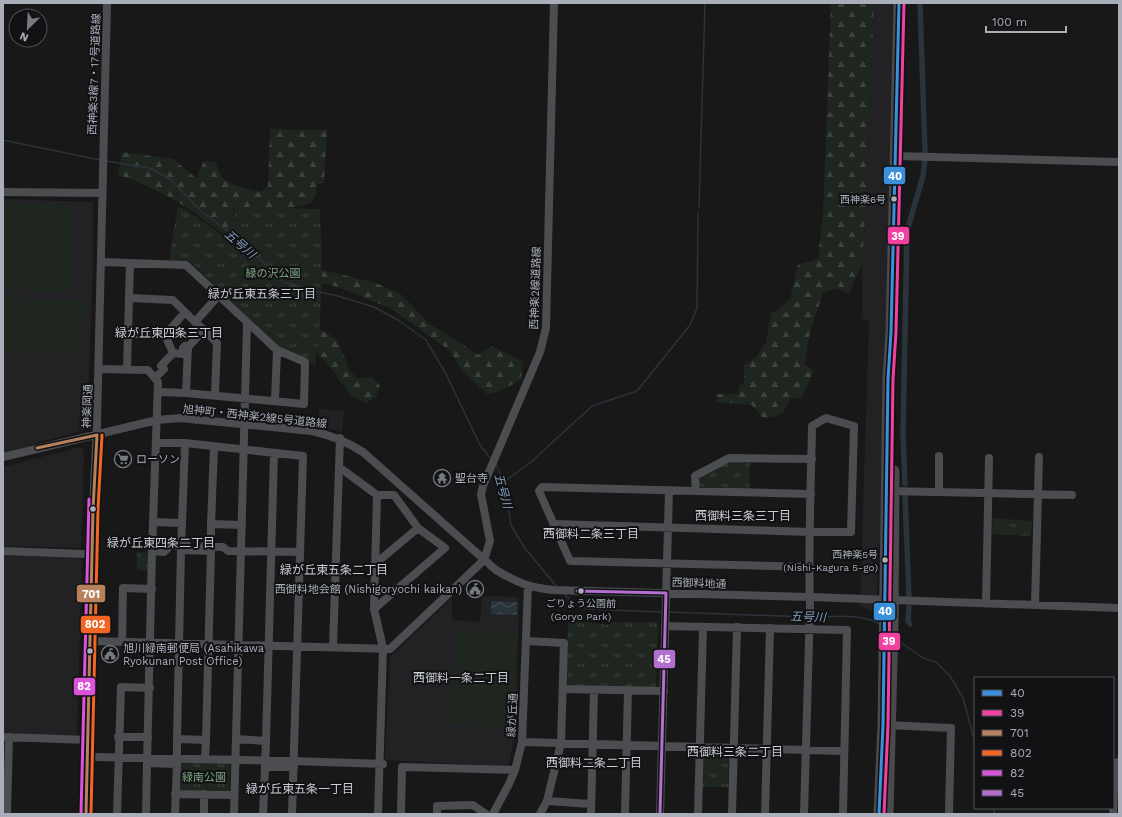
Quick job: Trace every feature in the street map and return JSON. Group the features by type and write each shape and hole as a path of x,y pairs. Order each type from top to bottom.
{"highway":[{"path":"879,814 886,725 889,640 891,332 899,3"},
{"path":"886,725 888,814"}],"street":[{"name":"西神楽3線7・17号道路線","path":"102,193 107,3"},
{"name":"西神楽2線道路線","path":"484,560 490,541 481,494 483,486 540,352 546,328 554,3"},
{"path":"896,156 1119,162"},
{"path":"3,192 102,193 101,262 186,264 277,350 305,362 304,404 215,395 158,392"},
{"name":"神楽岡通","path":"86,814 101,262"},
{"path":"128,369 130,263"},
{"path":"195,322 219,295"},
{"path":"130,298 173,300 217,343 215,395"},
{"path":"165,335 185,312"},
{"path":"234,814 247,323"},
{"path":"173,353 183,354 183,348 203,329"},
{"path":"186,393 188,347 203,329"},
{"path":"128,334 165,335"},
{"path":"165,335 173,353"},
{"path":"275,401 277,350"},
{"path":"155,378 164,369 161,366 173,353"},
{"path":"99,368 148,370 158,382 152,551 146,814"},
{"name":"旭神町・西神楽2線5号道路線","path":"3,457 157,420 180,418 312,431 325,434 340,438 363,452 496,570 509,578 528,586"},
{"path":"554,524 811,532 851,532 854,426 826,418 812,426 811,532 810,568 810,607 804,814"},
{"path":"333,647 340,438"},
{"path":"156,443 185,444 303,456 292,814"},
{"path":"175,814 185,444"},
{"path":"205,759 214,447"},
{"path":"263,814 274,453"},
{"path":"939,456 939,491"},
{"path":"1034,605 1039,457"},
{"path":"696,491 695,476 729,458 812,459"},
{"path":"986,604 990,458"},
{"path":"339,467 377,495 394,495 418,528 445,548 374,609"},
{"path":"810,568 570,561 539,491 542,487 811,494"},
{"path":"660,814 669,490"},
{"path":"891,491 1072,495"},
{"path":"377,495 374,609 383,648 381,764 378,814"},
{"path":"153,522 182,523"},
{"path":"211,524 242,525"},
{"path":"375,564 418,528"},
{"path":"152,551 164,552 170,546 179,546 181,548 211,549 223,547 228,551 300,552"},
{"path":"3,551 84,554"},
{"path":"90,641 390,649 484,560"},
{"name":"西御料地通","path":"528,586 553,590 577,591 810,597"},
{"name":"緑が丘通","path":"493,814 515,770 522,742 528,586"},
{"path":"122,642 123,588 152,589"},
{"path":"810,597 1119,608"},
{"path":"665,622 703,627 770,628 809,626 847,630 843,814"},
{"path":"698,814 703,627"},
{"path":"732,814 737,628"},
{"path":"765,814 770,628"},
{"path":"526,641 564,643 561,743 547,802 540,814"},
{"path":"117,814 118,737 121,687 150,688"},
{"path":"563,689 664,691"},
{"path":"591,814 594,690"},
{"path":"625,814 628,690"},
{"path":"886,725 951,728 949,814"},
{"path":"7,814 6,737 88,740"},
{"path":"118,737 148,737"},
{"path":"177,739 206,740"},
{"path":"236,739 266,741"},
{"path":"522,742 844,751"},
{"path":"96,757 177,761 205,759 235,760 265,764 381,764"},
{"path":"1114,814 1115,763 1119,762"},
{"path":"401,814 402,767 515,770"},
{"path":"175,794 234,795"},
{"path":"204,794 204,814"},
{"path":"547,802 591,804"},
{"path":"437,814 437,806 473,805 486,814"}],"shaded area":[{"path":"874,3 895,3 881,535 878,553 877,613 860,606 869,320 862,319 862,263 866,204"},
{"path":"3,199 93,202 93,263 87,427 84,430 3,453"},
{"path":"319,409 344,411 342,432 318,426"},
{"path":"80,447 84,451 81,548 3,546 3,467"},
{"path":"3,555 79,558 82,560 77,736 3,734"},
{"path":"482,596 519,597 516,730 509,764 506,766 385,760 390,657 452,598 452,620 480,622"}],"green space":[{"path":"831,3 874,3 866,204 862,263 849,294 836,288 823,293 810,332 804,364 814,371 801,399 790,398 786,408 781,414 763,418 752,405 717,402 716,394 739,394 739,385 744,384 744,365 756,358 766,342 771,313 780,308 790,299 798,265 818,259 823,212"},
{"path":"270,129 327,130 324,183 317,184 316,195 311,203 302,206 263,209 233,208 233,221 260,242 234,241 194,212 169,197 136,181 118,175 122,152 173,159 196,178 204,161 215,162 223,179 240,187 260,192 268,186"},
{"path":"3,203 74,205 74,292 3,290"},
{"name":"緑の沢公園","path":"178,206 191,213 233,243 234,207 320,209 322,270 320,323 315,365 280,349 190,261 169,260"},
{"path":"177,221 302,326 322,330 336,339 348,368 357,379 372,377 380,386 376,397 366,403 352,396 336,374 317,353 300,343 173,231"},
{"path":"318,269 376,283 402,295 428,323 478,355 492,346 523,362 521,380 500,391 487,394 462,370 449,350 390,308 338,287 298,279"},
{"path":"3,298 86,300 84,353 3,350"},
{"path":"731,461 750,462 749,489 702,488 699,482 701,476"},
{"path":"993,518 1032,521 1031,536 992,534"},
{"path":"137,552 149,553 148,571 137,570"},
{"path":"568,615 582,622 611,625 611,622 658,622 656,686 653,688 570,687 567,684"},
{"path":"457,630 516,632 514,726 446,725"},
{"path":"706,751 727,752 729,754 728,787 703,787 704,754"},
{"name":"緑南公園","path":"179,762 230,763 229,792 178,791"}],"water":[{"path":"491,601 517,602 517,615 491,614"}],"waterway":[{"path":"699,208 705,3"},
{"path":"920,3 925,152"},
{"name":"五号川","path":"3,140 100,160"},
{"path":"905,484 903,434 907,231 923,176 925,160"},
{"name":"五号川","path":"106,161 150,168 170,179 202,212 223,227 263,262 283,282 374,307 398,320 426,340 446,374 480,445 491,459"},
{"path":"505,481 531,462 592,406 637,391 690,325 697,308 698,213"},
{"name":"五号川","path":"496,465 504,481 511,525 524,547 557,587"},
{"path":"905,496 909,597"},
{"name":"五号川","path":"564,594 574,603 587,609 663,612"},
{"path":"909,607 908,621 910,624"},
{"name":"五号川","path":"669,612 807,617"},
{"name":"五号川","path":"813,617 855,617 864,618 880,624"},
{"name":"五号川","path":"897,640 923,658 936,662 950,676 963,698 974,738"},
{"name":"五号川","path":"993,809 995,814"}],"transit line":[{"name":"40","path":"879,814 883,725 888,379 891,332 899,3"},
{"name":"39","path":"884,814 888,725 893,379 896,332 904,3"},
{"name":"701","path":"37,448 97,435 93,509 86,814"},
{"name":"802","path":"91,814 98,509 102,435"},
{"name":"82","path":"81,814 89,499"},
{"name":"45","path":"577,591 666,593 660,814"}],"place":[{"name":"西神楽6号","path":"894,199"},
{"name":"ローソン","path":"123,459"},
{"name":"聖台寺","path":"442,478"},
{"name":"西神楽5号 (Nishi-Kagura 5-go)","path":"885,560"},
{"name":"西御料地会館 (Nishigoryochi kaikan)","path":"475,589"},
{"name":"ごりょう公園前 (Goryo Park)","path":"581,591"},
{"name":"旭川緑南郵便局 (Asahikawa Ryokunan Post Office)","path":"110,654"}],"district":[{"name":"緑が丘東五条三丁目","path":"262,294"},
{"name":"緑が丘東四条三丁目","path":"169,333"},
{"name":"西御料三条三丁目","path":"743,516"},
{"name":"西御料二条三丁目","path":"591,534"},
{"name":"緑が丘東四条二丁目","path":"161,543"},
{"name":"緑が丘東五条二丁目","path":"334,570"},
{"name":"西御料一条二丁目","path":"461,678"},
{"name":"西御料三条二丁目","path":"735,752"},
{"name":"西御料二条二丁目","path":"594,763"},
{"name":"緑が丘東五条一丁目","path":"300,789"}]}
